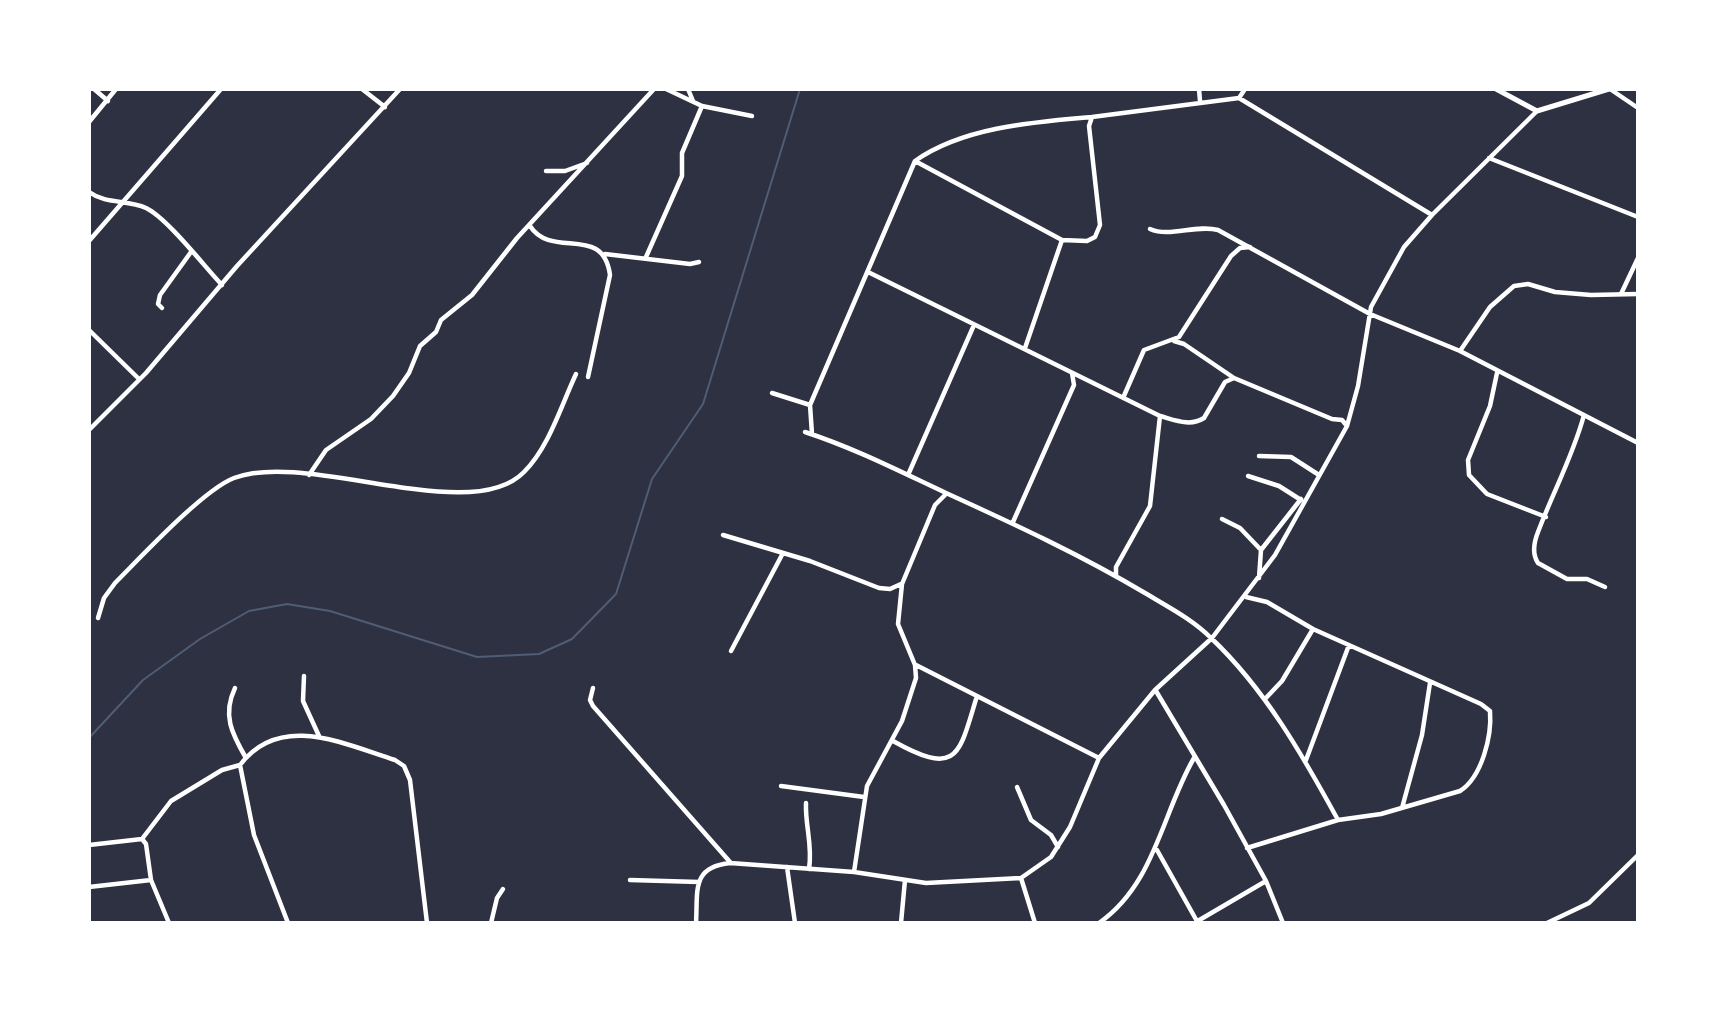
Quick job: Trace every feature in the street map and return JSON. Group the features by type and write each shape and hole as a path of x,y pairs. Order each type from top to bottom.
{"street":[{"path":"94,89 107,100"},
{"path":"89,122 116,89"},
{"path":"89,241 221,89"},
{"path":"362,89 384,107"},
{"path":"89,430 139,379 400,89"},
{"path":"310,475 326,450 371,419 393,396 409,373 420,346 436,332 441,320 472,295 517,237 654,89"},
{"path":"666,89 702,106 752,116"},
{"path":"688,89 694,102"},
{"path":"1199,89 1200,102"},
{"path":"1239,98 1245,89"},
{"path":"1496,89 1537,111"},
{"path":"696,923 699,882 702,873 712,865 730,863 854,872 926,883 1021,878 1051,857 1070,827 1099,758 1155,690 1212,638 1245,597 1259,579 1320,475 1347,426 1370,314 1404,247 1432,215 1537,111 1610,89 1638,108"},
{"path":"813,435 810,405 850,306 868,272 915,161 932,149 976,135 1044,121 1239,98 1432,215"},
{"path":"646,257 682,176 682,153 702,106"},
{"path":"915,161 1062,240 1092,239 1100,225 1089,127 1092,117"},
{"path":"1489,158 1638,217"},
{"path":"546,171 565,171 587,163"},
{"path":"89,192 101,200 145,207 222,285"},
{"path":"530,226 543,240 584,245 604,254 690,264 699,262"},
{"path":"1150,229 1157,232 1211,228 1252,247 1370,314 1460,351 1497,373 1638,443"},
{"path":"1025,348 1062,240"},
{"path":"1174,341 1231,256 1240,248 1252,247"},
{"path":"162,308 158,304 160,295 191,252"},
{"path":"589,377 610,275 604,254"},
{"path":"1621,294 1638,258"},
{"path":"868,272 1160,416 1181,422 1199,422 1205,418 1225,382 1234,378"},
{"path":"1460,351 1490,307 1514,286 1528,284 1555,292 1638,294"},
{"path":"908,475 974,325"},
{"path":"89,330 139,379"},
{"path":"1124,398 1144,350 1174,341 1184,344 1234,378 1332,419 1342,420 1347,426"},
{"path":"1013,522 1073,385 1072,372"},
{"path":"1497,373 1490,406 1468,460 1469,475 1487,494 1546,517"},
{"path":"97,618 104,598 115,583 202,501 236,478 260,474 310,475 459,493 490,491 520,477 533,462 576,374"},
{"path":"772,393 810,405"},
{"path":"1584,415 1535,547 1538,563 1566,579 1587,579 1605,587"},
{"path":"1116,576 1116,567 1150,506 1160,416"},
{"path":"804,432 862,451 908,475 1013,522 1116,576 1194,622 1212,638 1265,699 1306,761 1338,820"},
{"path":"1259,456 1291,457 1320,475"},
{"path":"1248,476 1279,486 1302,502"},
{"path":"854,872 864,797 875,769 893,741 916,678 915,665 898,624 902,584 935,505 947,493"},
{"path":"1259,579 1261,550 1302,502"},
{"path":"1222,519 1240,528 1261,550"},
{"path":"723,535 783,553 879,588 890,589 902,584"},
{"path":"730,651 783,553"},
{"path":"1245,597 1267,602 1313,629 1481,704 1490,711 1489,735 1469,785 1444,797 1402,809 1365,818 1338,820 1247,848"},
{"path":"1265,699 1282,681 1313,629"},
{"path":"1306,761 1349,645"},
{"path":"915,665 1099,758"},
{"path":"304,676 303,701 319,737"},
{"path":"1402,809 1422,735 1430,682"},
{"path":"235,688 227,711 232,733 246,758"},
{"path":"593,688 590,700 593,706 730,863"},
{"path":"1155,690 1175,719 1247,848 1283,923"},
{"path":"893,741 924,758 947,757 957,752 967,737 977,696"},
{"path":"89,845 142,839 171,801 222,770 240,765 275,738 295,734 319,737 395,760 404,766 410,780 426,923"},
{"path":"1099,923 1112,914 1126,898 1157,850 1183,778 1195,758"},
{"path":"240,765 254,835 288,923"},
{"path":"781,786 864,797"},
{"path":"1017,787 1026,801 1031,820 1051,835 1058,846"},
{"path":"806,803 805,818 811,838 809,869"},
{"path":"142,839 146,844 151,880 169,923"},
{"path":"1157,850 1197,922 1265,881"},
{"path":"1547,923 1589,903 1638,855"},
{"path":"787,867 795,923"},
{"path":"1021,878 1035,923"},
{"path":"89,887 151,880"},
{"path":"631,880 699,882"},
{"path":"901,923 905,880"},
{"path":"491,923 494,907 503,889"},
{"path":"1112,914 1114,923"}],"waterway":[{"path":"89,738 143,680 200,639 249,611 287,604 330,611 477,657 539,654 572,639 616,594 652,479 703,404 800,89"}]}
